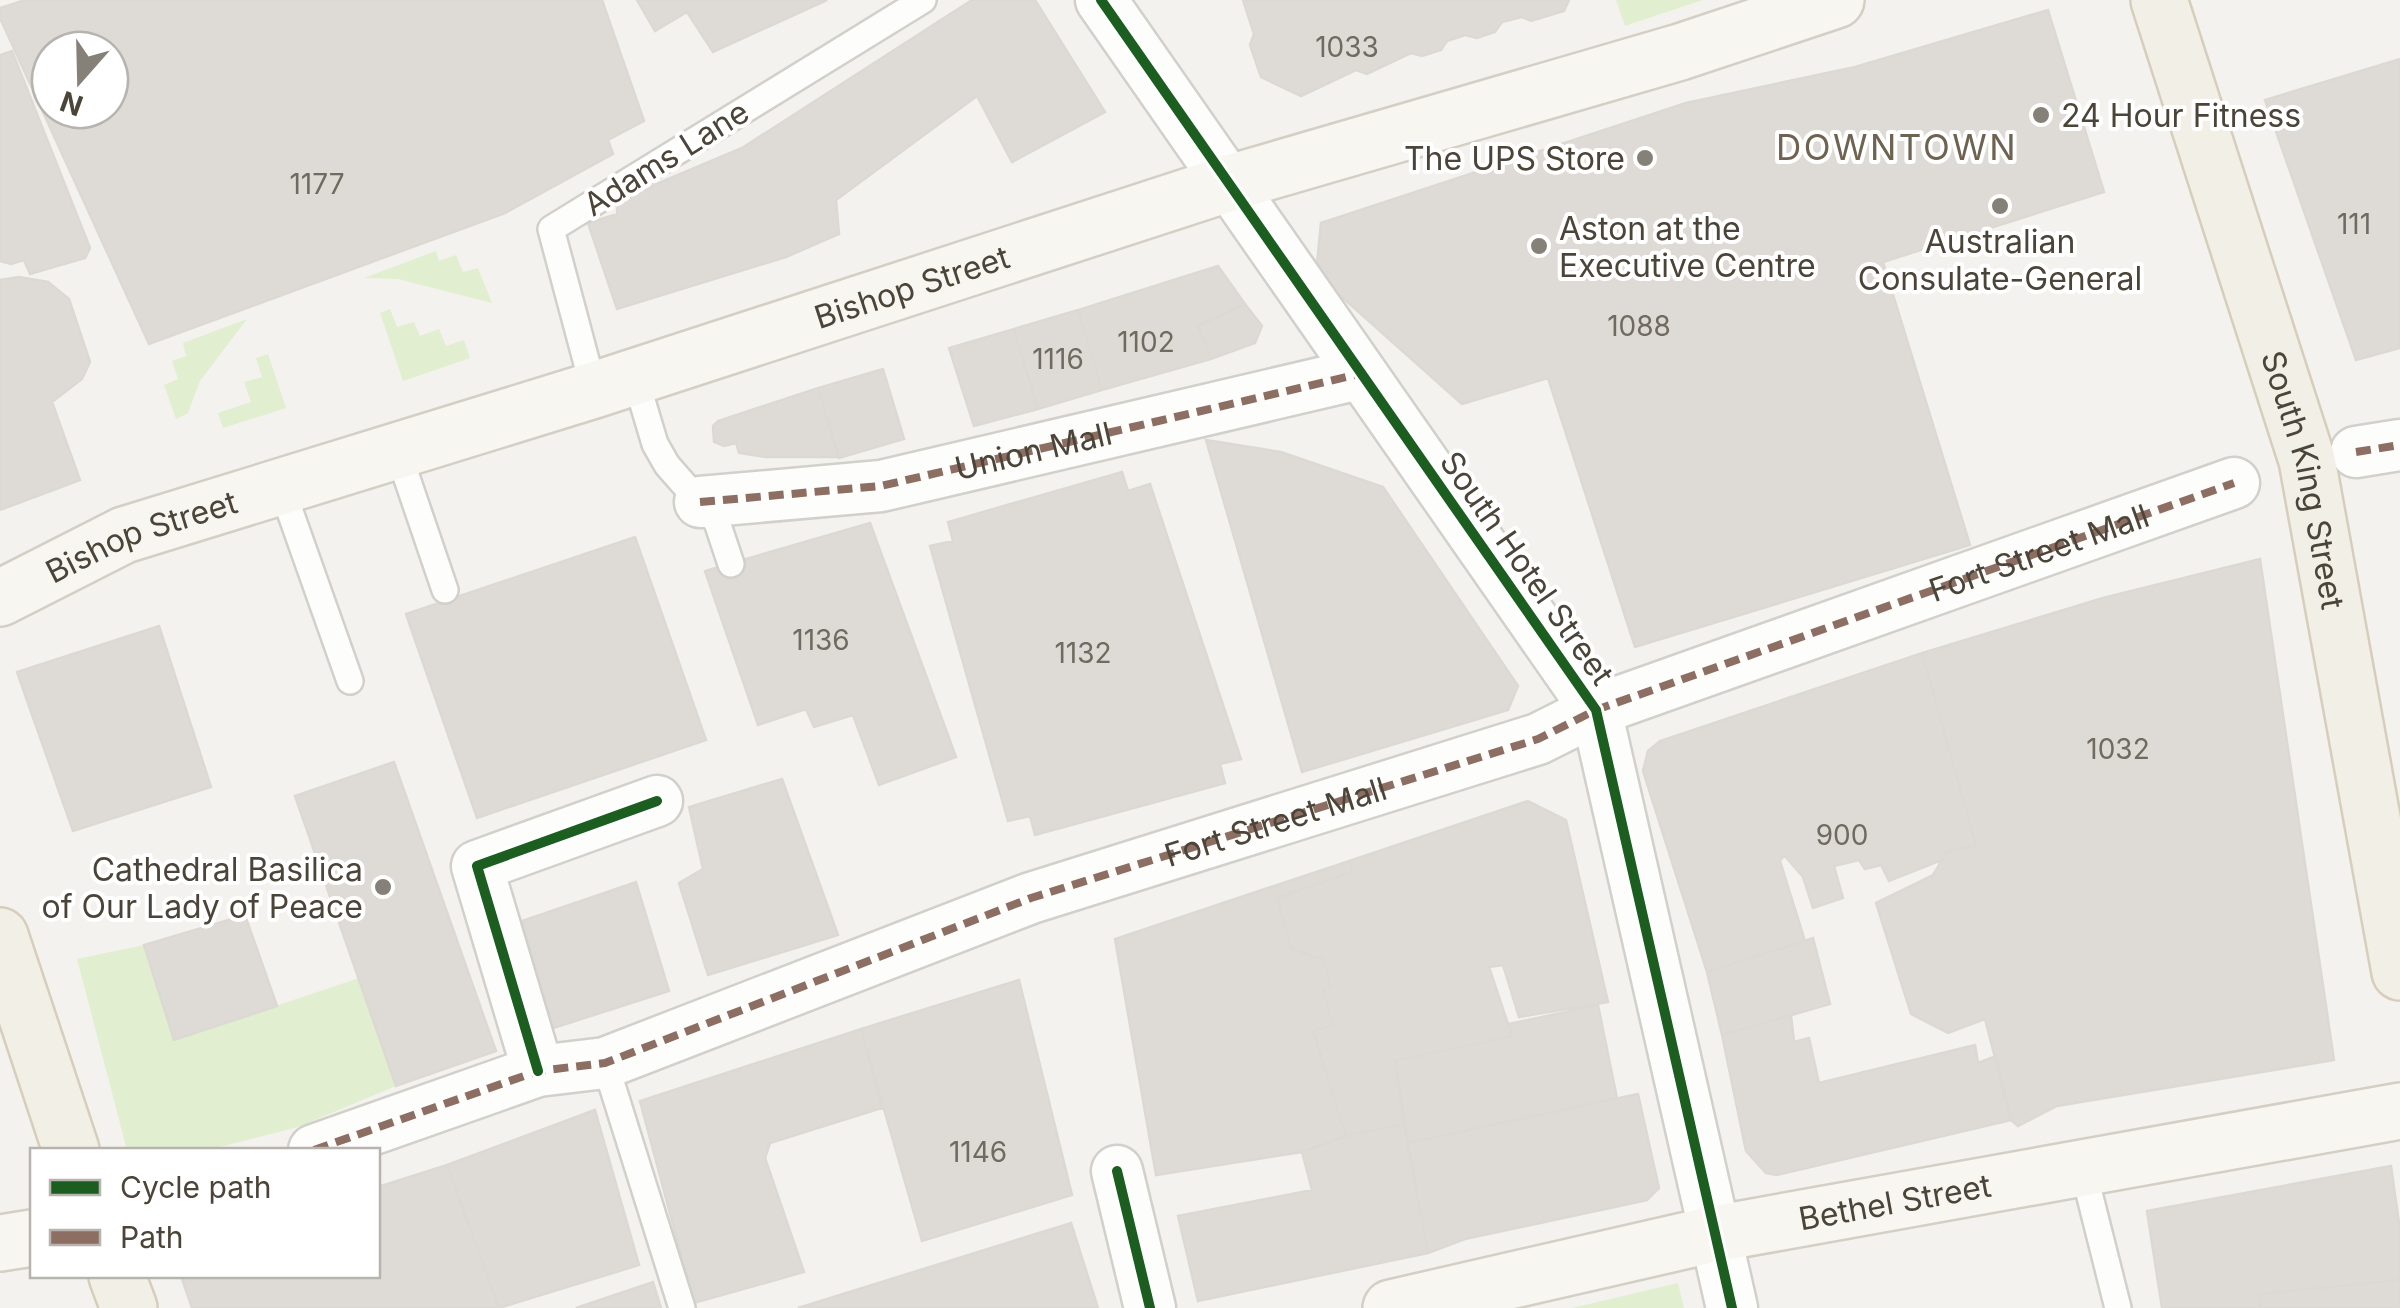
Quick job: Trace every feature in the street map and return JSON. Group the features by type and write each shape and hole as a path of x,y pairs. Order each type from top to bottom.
{"main road":[{"name":"Bishop Street","path":"0,598 57,565 124,535 615,384 1230,183 1680,52 1836,0"},
{"name":"South King Street","path":"2159,0 2307,460 2400,972"},
{"path":"0,936 70,1148"},
{"name":"Bethel Street","path":"1391,1308 1714,1234 2400,1111"},
{"path":"0,1243 30,1238"},
{"path":"117,1278 130,1308"}],"street":[{"name":"South Hotel Street","path":"1101,0 1596,710 1732,1308"},
{"name":"Union Mall","path":"700,502 881,486 1359,374"},
{"name":"Fort Street Mall","path":"320,1148 538,1071 605,1063 1031,898 1538,739 1596,710 2234,483"},
{"path":"538,1071 477,866 657,801"},
{"path":"1116,1172 1150,1308"}],"lane":[{"name":"Adams Lane","path":"615,384 551,229 923,0"},
{"path":"615,384 655,444 717,522 732,564"},
{"path":"398,452 445,590"},
{"path":"282,489 350,681"},
{"path":"605,1063 682,1308"},
{"path":"2082,1165 2118,1308"}],"green space":[{"path":"1616,0 1703,0 1625,26"},
{"path":"436,251 439,261 456,255 463,272 478,268 492,303 398,279 364,278"},
{"path":"390,309 397,327 414,322 420,336 439,329 446,346 464,340 470,358 403,381 380,313"},
{"path":"247,319 200,381 188,413 176,419 164,385 178,379 172,361 186,356 183,343"},
{"path":"268,354 286,408 223,428 218,413 251,402 244,382 262,377 256,358"},
{"path":"144,945 174,1040 359,978 396,1086 298,1127 216,1148 126,1148 77,959"},
{"path":"1678,1283 1684,1308 1572,1308"}],"building":[{"path":"25,0 602,0 644,121 608,140 613,154 505,213 149,344 51,130 130,130 130,30 30,30 30,84 0,18 0,8"},
{"path":"637,0 827,0 713,52 687,12 655,31"},
{"path":"972,0 1035,0 1105,112 1012,162 977,96 836,200 839,234 786,257 617,309 588,223 617,214 618,200 742,148"},
{"path":"1243,0 1569,0 1564,11 1531,21 1522,17 1502,22 1495,32 1477,38 1465,35 1447,41 1441,50 1422,56 1411,53 1367,74 1356,70 1301,96 1261,77 1250,45 1254,34"},
{"path":"2048,10 2104,192 1883,262 1970,545 1635,647 1548,378 1462,404 1316,274 1321,223 1686,103 1855,67"},
{"path":"12,51 30,96 30,130 43,130 90,248 85,258 30,274 24,260 11,264 0,261 0,55"},
{"path":"2400,59 2400,348 2356,360 2265,100"},
{"path":"1218,266 1245,304 1198,326 1211,359 1102,390 1078,310"},
{"path":"19,277 48,282 69,299 90,362 82,379 52,402 80,480 0,510 0,280"},
{"path":"1245,304 1262,326 1255,343 1211,359 1198,326"},
{"path":"1078,310 1102,390 1038,409 1014,329"},
{"path":"1014,329 1038,409 974,426 949,348"},
{"path":"883,369 904,439 839,458 818,388"},
{"path":"818,388 838,457 766,457 739,453 736,443 724,446 714,442 713,426 718,421"},
{"path":"1206,440 1281,452 1383,487 1518,686 1508,710 1302,772"},
{"path":"1122,472 1128,491 1150,484 1241,759 1220,764 1225,783 1035,835 1030,816 1008,821 930,546 953,541 948,522"},
{"path":"870,523 956,757 879,785 853,715 814,727 806,709 758,725 705,571"},
{"path":"635,537 706,740 477,818 406,614"},
{"path":"2260,559 2334,1060 2057,1106 2018,1126 2011,1120 1985,1019 1948,1033 1911,1014 1876,903 1933,875 1947,852 1976,845 1922,653 2103,598"},
{"path":"159,626 211,787 73,831 17,672"},
{"path":"1922,653 1976,845 1947,852 1942,860 1889,881 1881,865 1865,869 1859,860 1834,866 1843,898 1813,908 1803,877 1784,855 1780,861 1805,941 1707,972 1643,771 1648,751 1660,741"},
{"name":"Cathedral Basilica of Our Lady of Peace","path":"394,762 496,1051 396,1086 295,796"},
{"path":"782,779 838,935 708,975 679,883 703,869 689,807"},
{"path":"1528,801 1566,820 1608,1002 1519,1017 1503,965 1489,967 1512,1036 1395,1061 1404,1124 1346,1136 1313,1031 1333,1025 1323,990 1331,987 1322,956 1316,958 1291,948 1277,898 1352,872 1349,861"},
{"path":"1349,861 1352,872 1277,898 1291,948 1316,958 1322,956 1331,987 1323,990 1333,1025 1313,1031 1346,1136 1302,1152 1156,1175 1115,939"},
{"path":"636,882 669,991 541,1032 499,929"},
{"path":"245,915 277,1006 174,1040 144,945"},
{"path":"1813,938 1830,1004 1722,1035 1707,972"},
{"path":"1019,980 1072,1195 922,1241 861,1029"},
{"path":"1598,1005 1617,1098 1408,1143 1395,1061 1512,1036 1509,1024"},
{"path":"1791,1015 1794,1042 1809,1038 1819,1083 1975,1045 1978,1063 1996,1056 2011,1120 1777,1175 1766,1173 1746,1151 1722,1035"},
{"path":"861,1029 882,1108 770,1143 765,1158 804,1272 694,1303 640,1101"},
{"path":"1638,1094 1659,1188 1647,1200 1465,1239 1428,1253 1408,1143"},
{"path":"595,1110 639,1265 499,1308 447,1165"},
{"path":"1404,1124 1428,1253 1198,1301 1178,1216 1312,1190 1302,1152 1346,1136"},
{"path":"447,1165 499,1308 192,1308 182,1278 380,1278 380,1186"},
{"path":"2391,1166 2400,1230 2400,1280 2259,1294 2260,1308 2162,1308 2147,1211"},
{"path":"1071,1223 1098,1308 798,1308"},
{"path":"2400,1280 2400,1308 2260,1308 2259,1294"},
{"path":"653,1282 661,1308 576,1308"}],"marked path":[{"path":"700,502 881,486 1359,374"},
{"path":"2356,452 2400,445"},
{"path":"320,1148 538,1071 605,1063 1031,898 1538,739 1596,710 2234,483"}],"cycle path":[{"path":"1101,0 1596,710 1732,1308"},
{"path":"538,1071 477,866 657,801"},
{"path":"1117,1171 1150,1308"}],"place":[{"name":"24 Hour Fitness","path":"2041,115"},
{"name":"The UPS Store","path":"1645,158"},
{"name":"Australian Consulate-General","path":"2000,206"},
{"name":"Aston at the Executive Centre","path":"1539,246"},
{"name":"Cathedral Basilica of Our Lady of Peace","path":"383,887"}],"district":[{"name":"DOWNTOWN","path":"1897,147"}]}
